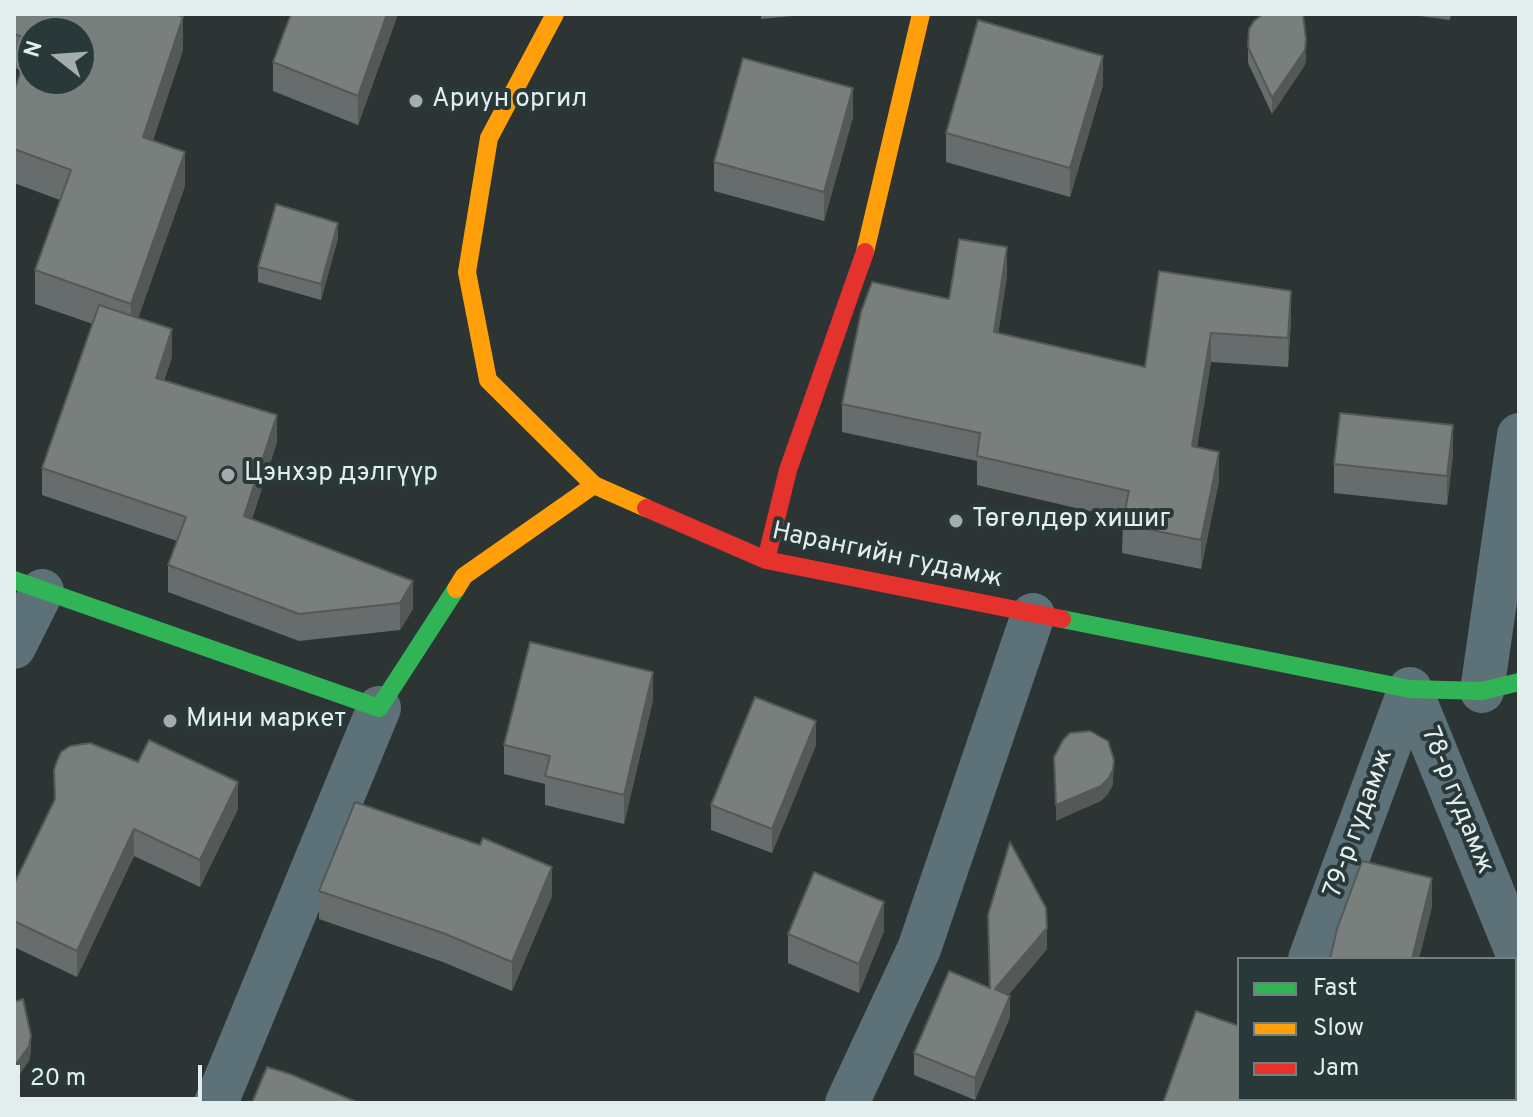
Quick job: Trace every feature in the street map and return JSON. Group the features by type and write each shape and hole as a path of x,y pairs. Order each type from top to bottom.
{"main road":[{"name":"Нарангийн гудамж","path":"555,14 489,138 467,272 488,380 594,485 766,560 1410,689 1500,686"},
{"path":"766,560 788,470 861,268 921,14"},
{"path":"28,585 379,708 464,576 594,485"}],"street":[{"path":"1500,686 1519,435"},
{"path":"14,647 28,585"},
{"path":"847,1103 919,949 1033,615"},
{"name":"78-р гудамж","path":"1410,689 1519,957"},
{"name":"79-р гудамж","path":"1311,957 1410,689"},
{"path":"216,1103 379,708"}],"building":[{"path":"14,14 175,14 183,17 143,137 185,152 131,304 35,270 71,170 14,149 16,85 16,96 96,96 96,16 16,16 16,35"},
{"path":"291,14 387,14 358,96 273,62"},
{"path":"1263,14 1303,14 1306,39 1305,50 1272,98 1248,47 1249,29"},
{"path":"978,20 1103,56 1070,168 946,133"},
{"path":"743,58 853,88 824,192 714,162"},
{"path":"276,204 338,223 321,284 258,267"},
{"path":"959,239 1007,247 994,332 1145,367 1159,271 1291,291 1288,338 1211,333 1192,446 1219,452 1201,540 1122,524 1129,491 977,456 980,433 842,404 861,312 872,282 949,299"},
{"path":"99,305 172,329 156,378 277,415 244,516 413,581 400,603 299,614 168,565 186,517 42,468"},
{"path":"1340,413 1453,425 1447,476 1334,464"},
{"path":"530,642 653,672 624,795 545,776 550,756 504,745"},
{"path":"755,697 816,721 772,829 711,805"},
{"path":"1090,731 1108,741 1114,760 1113,770 1101,786 1056,805 1054,757 1070,733"},
{"path":"149,740 238,782 200,860 134,829 77,951 14,921 14,884 55,799 54,770 61,752 70,746 90,743 138,762"},
{"path":"355,802 480,845 483,838 552,867 512,962 443,933 319,891"},
{"path":"1010,842 1046,908 1047,928 995,989 1010,996 975,1078 914,1053 949,971 990,988 988,915"},
{"path":"1362,861 1432,878 1412,957 1330,957 1337,929"},
{"path":"814,872 884,902 859,964 788,934"},
{"path":"23,999 31,1036 29,1046 14,1063 14,1002"},
{"path":"1196,1011 1237,1025 1237,1101 1378,1101 1377,1103 1163,1103"},
{"path":"267,1067 290,1074 359,1103 252,1103"}],"traffic: fast":[{"path":"14,580 379,708 456,589"},
{"path":"1062,619 1410,689 1482,691 1519,682"}],"traffic: slow":[{"path":"555,14 489,138 467,272 488,380 594,485 646,508"},
{"path":"865,252 921,14"},
{"path":"456,589 464,576 594,485"}],"traffic: jam":[{"path":"766,560 788,470 865,252"},
{"path":"646,508 766,560 1062,619"}],"place":[{"name":"Ариун оргил","path":"416,101"},
{"name":"Цэнхэр дэлгүүр","path":"228,475"},
{"name":"Төгөлдөр хишиг","path":"956,521"},
{"name":"Мини маркет","path":"170,721"}]}
